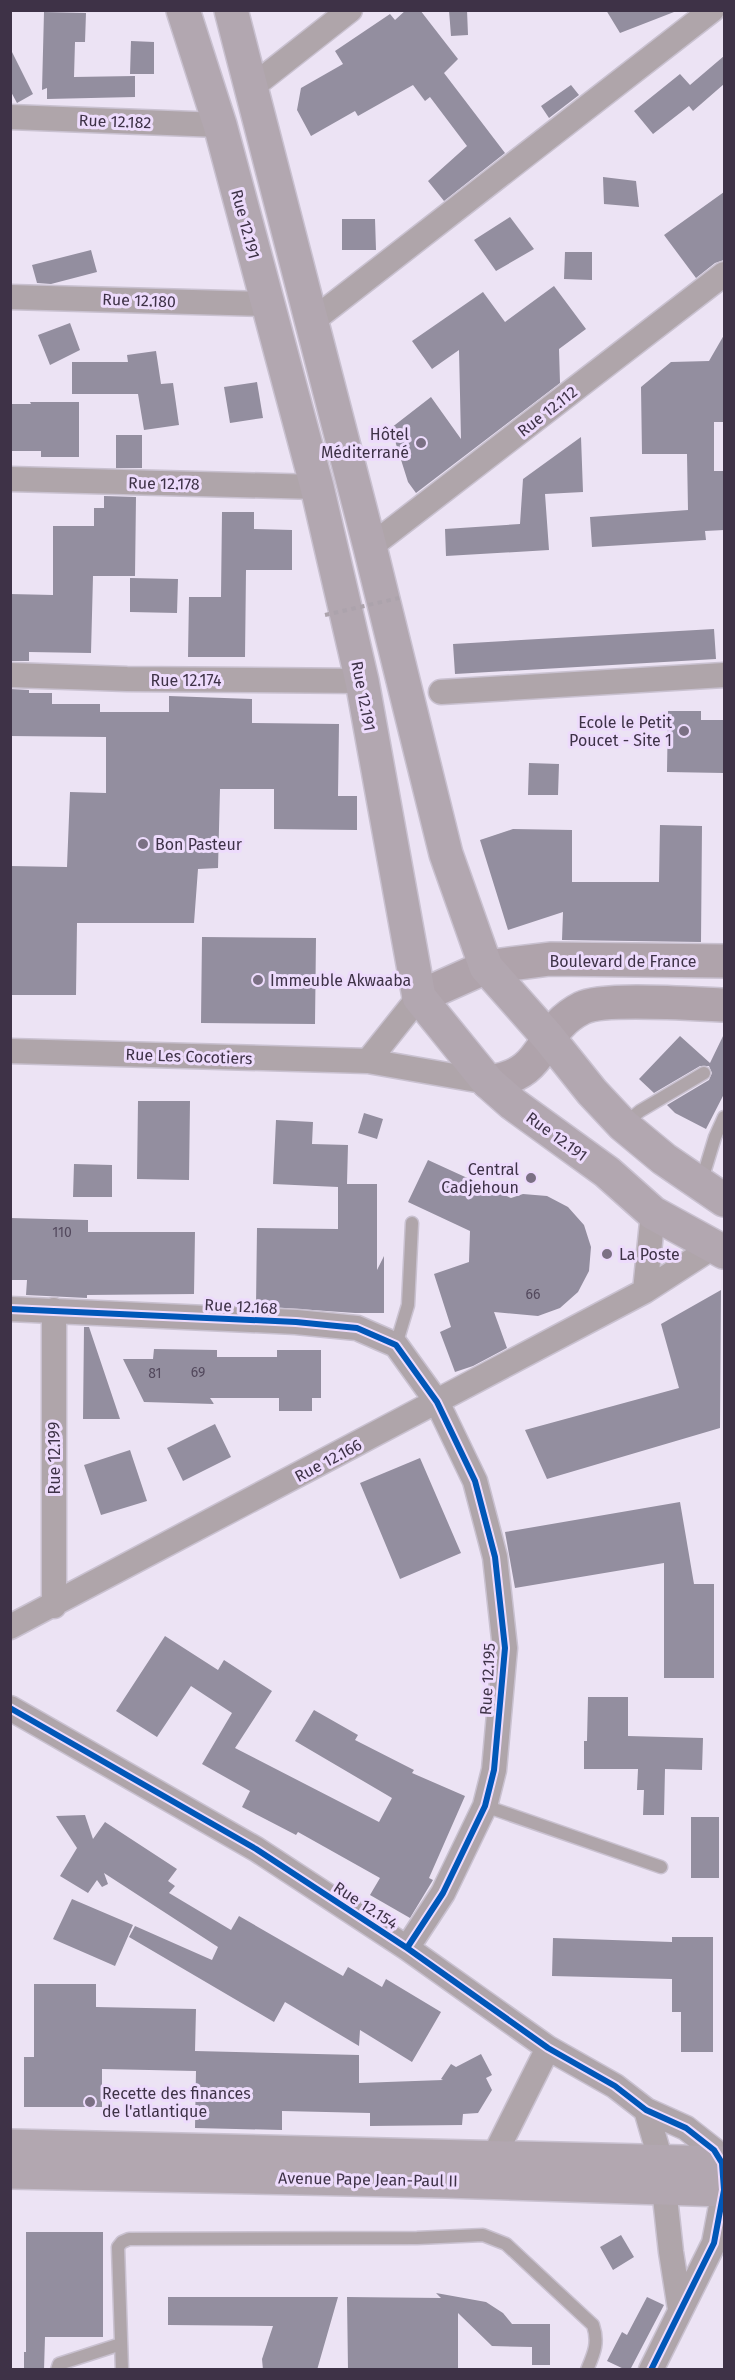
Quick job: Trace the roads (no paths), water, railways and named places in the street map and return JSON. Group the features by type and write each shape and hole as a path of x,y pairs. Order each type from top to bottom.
{"main road":[{"name":"Rue 12.191","path":"183,10 220,125 317,487 362,681 418,997 488,1082 513,1104 607,1172 653,1213 719,1250"},
{"path":"231,10 370,547 446,854 486,967 548,1037 592,1092 623,1125 664,1159 713,1192"},
{"name":"Avenue Pape Jean-Paul II","path":"10,2146 494,2156 663,2175"},
{"name":"Avenue Pape Jean-Paul II","path":"10,2172 413,2180 663,2175 724,2177"}],"street":[{"path":"252,87 350,10"},
{"path":"312,322 712,10"},
{"name":"Rue 12.182","path":"10,117 220,125"},
{"name":"Rue 12.112","path":"370,547 724,274"},
{"name":"Rue 12.180","path":"10,297 267,304"},
{"name":"Rue 12.178","path":"10,479 317,487"},
{"name":"Rue 12.174","path":"10,675 128,679 362,681"},
{"path":"441,692 724,675"},
{"name":"Boulevard de France","path":"418,997 486,967 550,959 724,961"},
{"path":"368,1061 418,997"},
{"path":"488,1082 504,1080 521,1072 537,1058 548,1037 566,1017 584,1006 604,1003 724,1005"},
{"name":"Rue Les Cocotiers","path":"10,1051 368,1061 488,1082"},
{"path":"645,1291 653,1213"},
{"name":"Rue 12.166","path":"10,1627 54,1606 719,1250"},
{"name":"Rue 12.168","path":"10,1310 296,1322 357,1328 396,1345"},
{"name":"Rue 12.199","path":"54,1311 54,1606"},
{"path":"396,1345 436,1402"},
{"name":"Rue 12.195","path":"407,1948 443,1893 485,1806 494,1770 504,1648 495,1557 475,1481 436,1402"},
{"name":"Rue 12.154","path":"10,1708 256,1849 407,1948 548,2048 615,2086 646,2110 686,2128 714,2150 724,2177"},
{"path":"494,2156 548,2048"},
{"path":"646,2110 663,2175 680,2309"},
{"path":"651,2370 714,2243 724,2177"}],"lane":[{"path":"623,1125 640,1111 704,1073"},
{"path":"713,1192 715,1137 724,1117"},
{"path":"396,1345 408,1305 412,1223"},
{"path":"485,1806 661,1867"},
{"path":"122,2370 118,2247 129,2239 417,2238 483,2235 506,2244 593,2325 597,2336 597,2348 587,2370"},
{"path":"57,2370 60,2364 121,2344"}],"place":[{"name":"Hôtel Méditerrané","path":"421,443"},
{"name":"Ecole le Petit Poucet - Site 1","path":"684,731"},
{"name":"Bon Pasteur","path":"143,844"},
{"name":"Immeuble Akwaaba","path":"258,980"},
{"name":"Central Cadjehoun","path":"531,1178"},
{"name":"La Poste","path":"607,1254"},
{"name":"Recette des finances de l'atlantique","path":"90,2102"}]}
